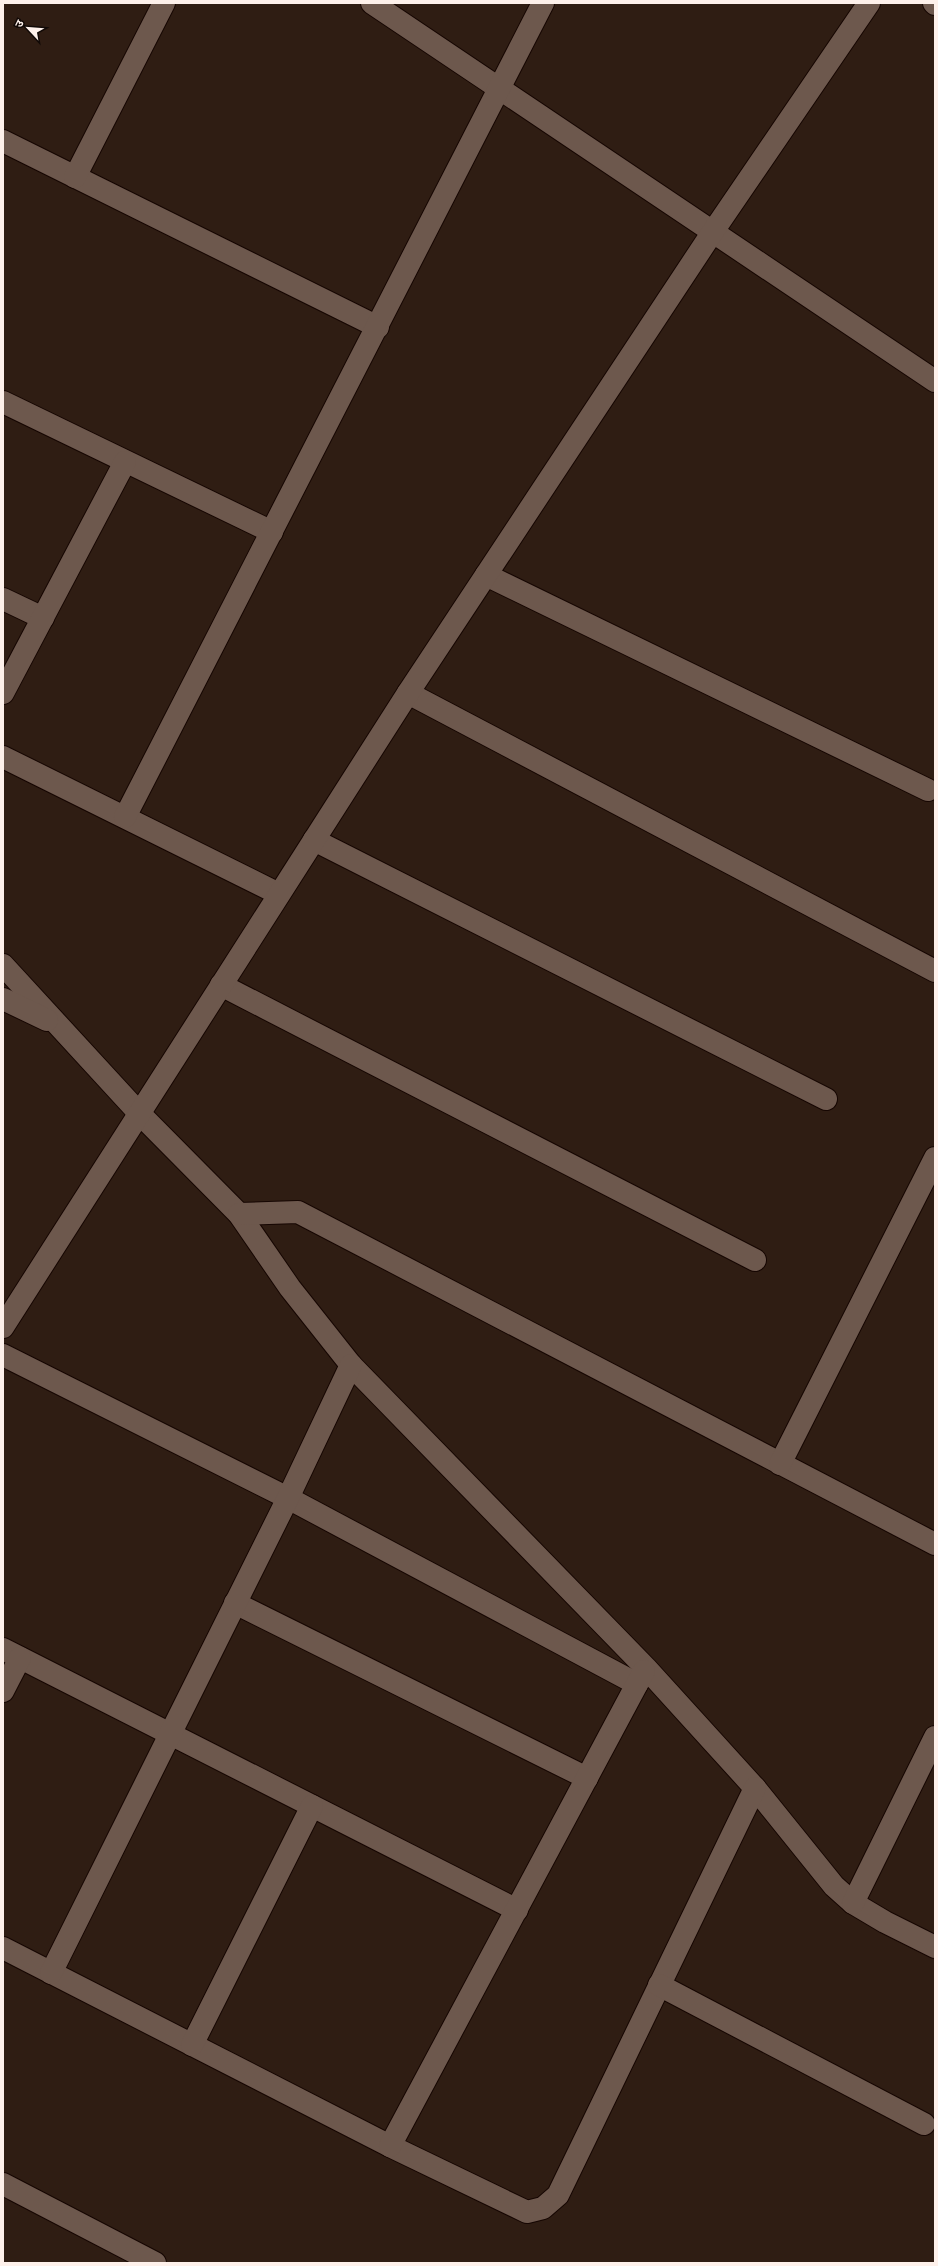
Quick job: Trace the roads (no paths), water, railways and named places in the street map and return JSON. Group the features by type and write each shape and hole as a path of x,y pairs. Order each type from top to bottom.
{"street":[{"path":"75,177 164,3"},
{"path":"372,3 712,234 935,381"},
{"path":"125,817 378,327 543,3"},
{"path":"3,1327 408,693 712,234 869,3"},
{"path":"3,141 378,327"},
{"path":"3,402 272,532"},
{"path":"3,693 125,462"},
{"path":"486,575 928,790"},
{"path":"3,599 43,618"},
{"path":"408,693 935,971"},
{"path":"3,757 279,894"},
{"path":"314,840 826,1099"},
{"path":"3,966 139,1113 239,1214 290,1288 351,1365 642,1676 755,1788 834,1886 853,1903 885,1922 935,1947"},
{"path":"221,985 755,1260"},
{"path":"3,999 59,1026"},
{"path":"780,1464 934,1165"},
{"path":"239,1214 298,1212 935,1544"},
{"path":"3,1355 642,1676"},
{"path":"51,1973 169,1733 288,1498 351,1365"},
{"path":"235,1602 587,1778"},
{"path":"3,1691 12,1653 517,1910"},
{"path":"390,2146 642,1676"},
{"path":"853,1903 932,1749"},
{"path":"3,1948 390,2146 527,2212 543,2208 558,2195 755,1788"},
{"path":"192,2044 312,1806"},
{"path":"659,1986 924,2124"},
{"path":"3,2184 131,2257 155,2263"}]}
